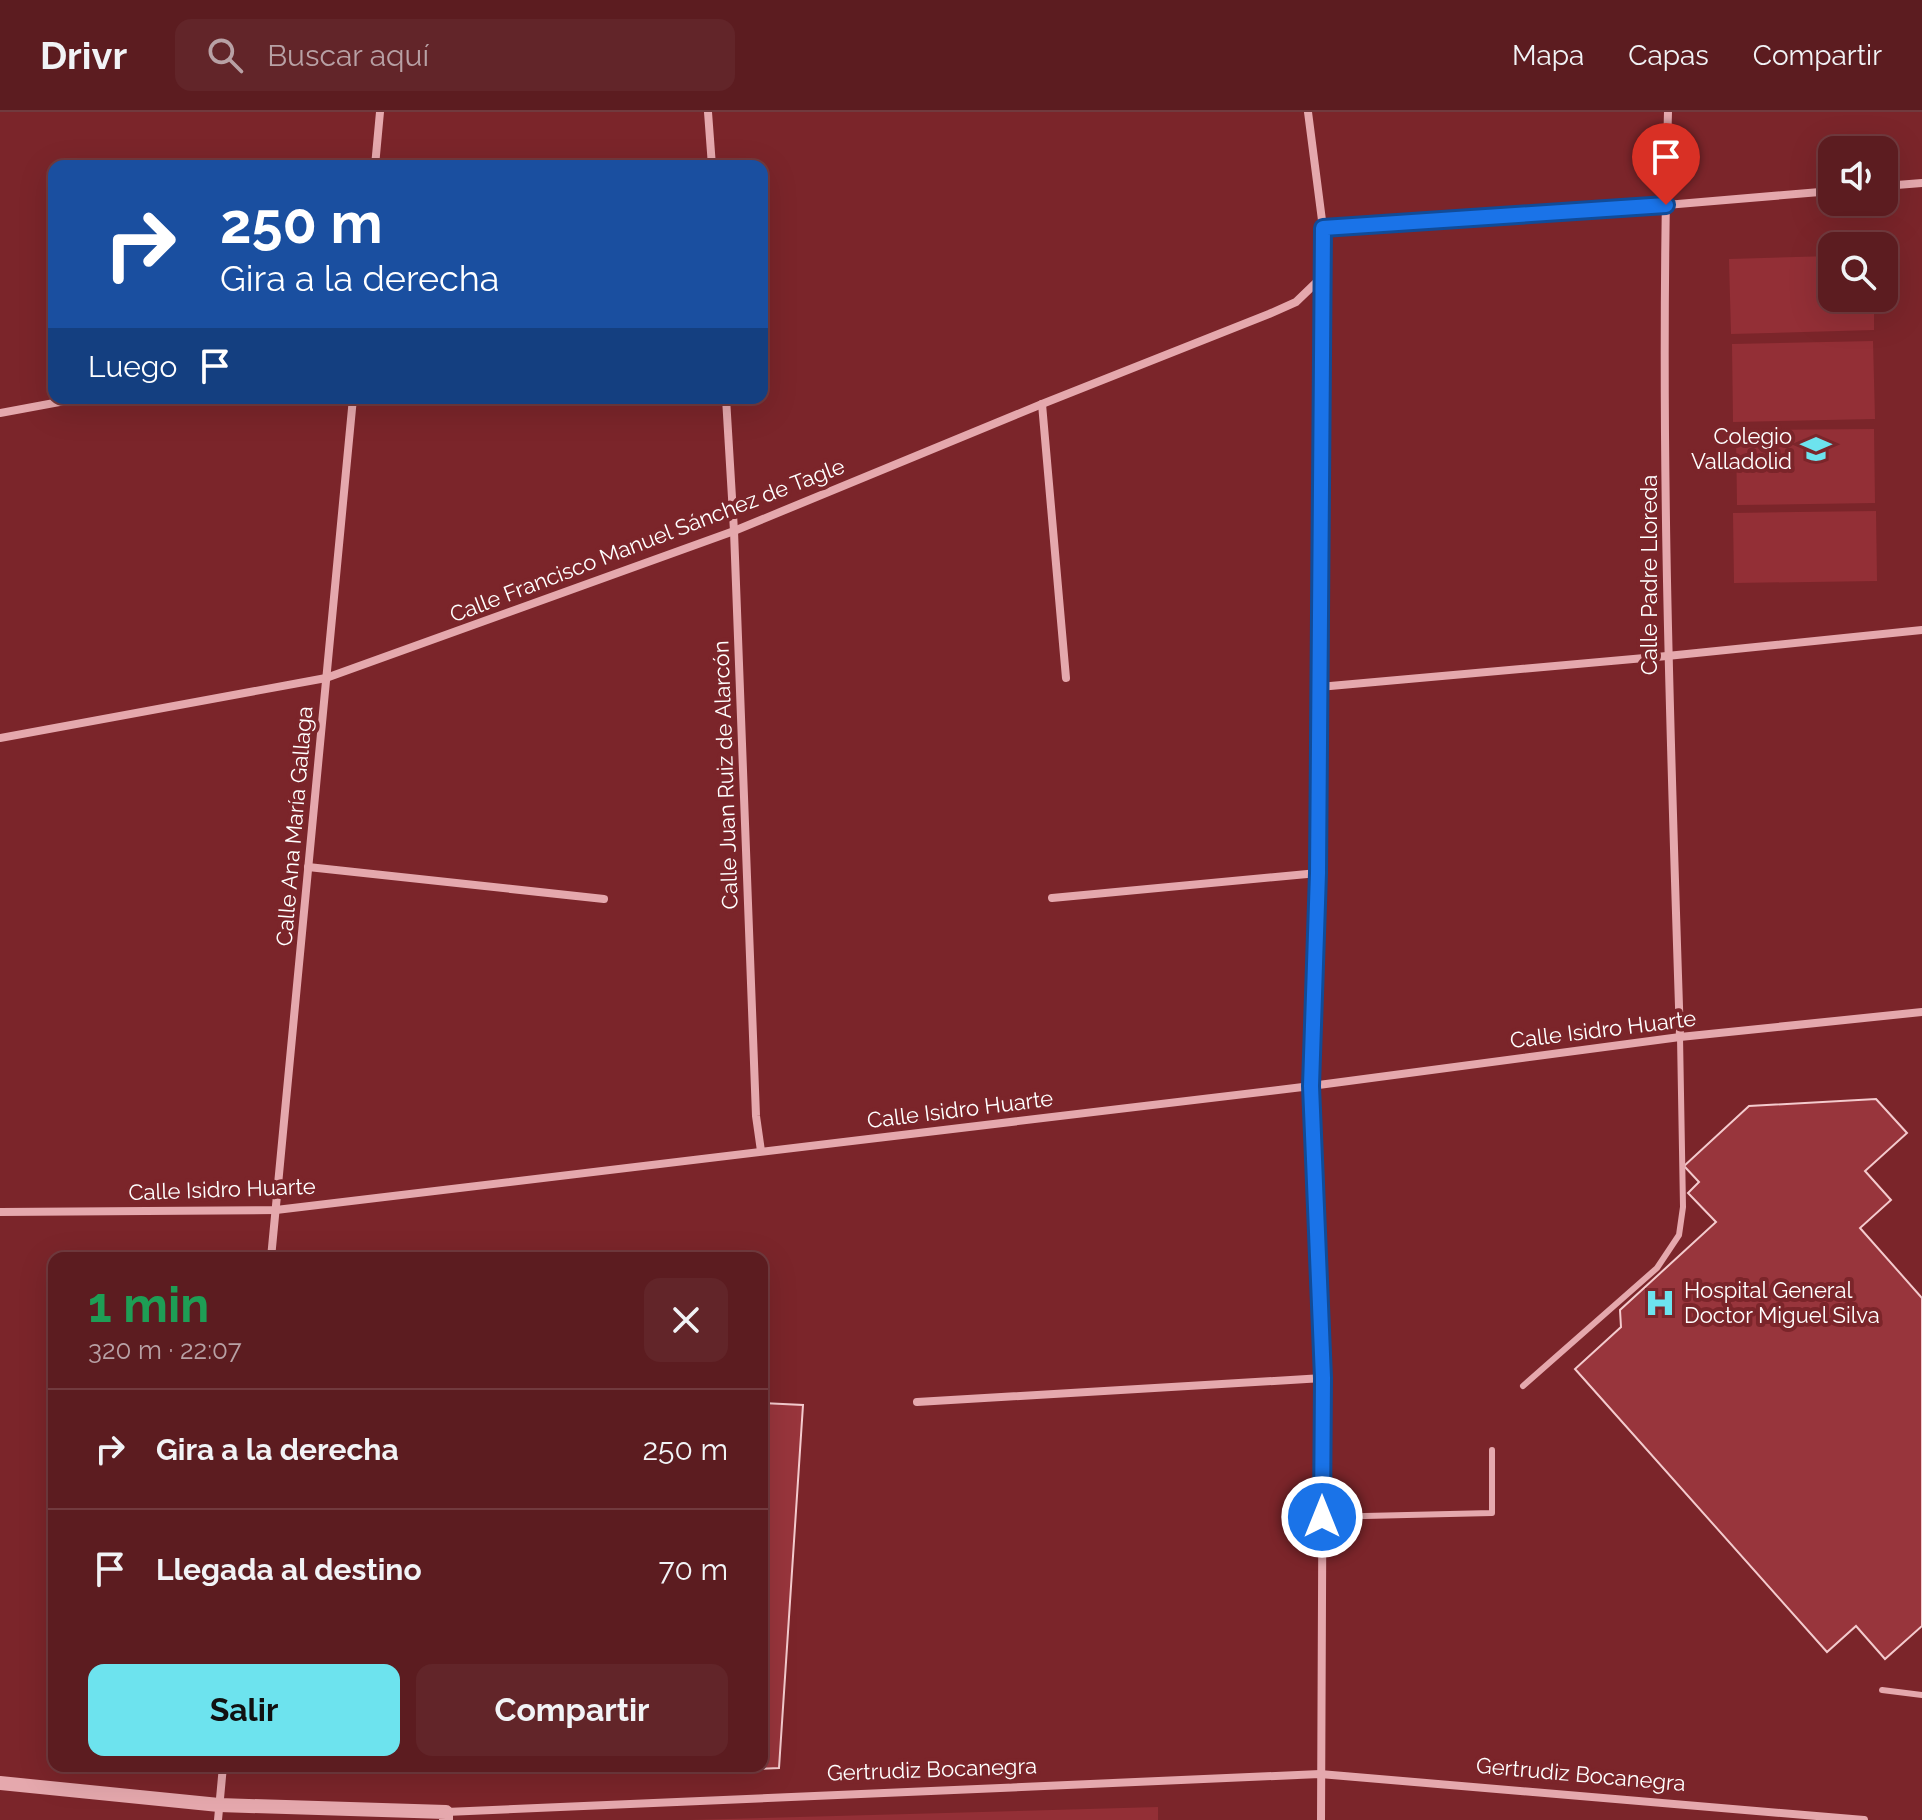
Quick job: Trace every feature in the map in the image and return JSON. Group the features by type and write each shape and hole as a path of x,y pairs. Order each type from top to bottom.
{"street":[{"path":"376,160 380,112"},
{"path":"708,112 712,160"},
{"path":"1308,112 1323,228 1318,873 1311,1086 1323,1378 1321,1820"},
{"name":"Calle Padre Lloreda","path":"1668,112 1667,656 1680,1037"},
{"path":"1898,185 1922,183"},
{"path":"1323,228 1818,192"},
{"name":"Calle Francisco Manuel Sánchez de Tagle","path":"0,738 326,678 734,531 1269,314 1296,302 1323,276"},
{"path":"0,413 49,404"},
{"name":"Calle Ana María Gallaga","path":"272,1252 352,404"},
{"name":"Calle Juan Ruiz de Alarcón","path":"726,404 756,1116 761,1151"},
{"path":"1042,404 1066,678"},
{"path":"1319,687 1922,630"},
{"path":"308,867 604,899"},
{"path":"1052,898 1318,873"},
{"name":"Calle Isidro Huarte","path":"0,1212 276,1210 1311,1086 1680,1037 1922,1012"},
{"path":"917,1402 1323,1378"},
{"path":"219,1812 222,1772"},
{"name":"Gertrudiz Bocanegra","path":"0,1783 219,1812 446,1816 1320,1774 1864,1820"}],"lane":[{"path":"1523,1386 1657,1268 1679,1235 1683,1207 1680,1037"},
{"path":"1322,1517 1492,1513 1492,1450"},
{"path":"1882,1690 1922,1695"}],"shaded area":[{"path":"1818,256 1818,312 1874,312 1874,330 1731,334 1729,259"},
{"path":"1873,341 1875,419 1733,422 1732,344"},
{"path":"1874,429 1875,503 1737,505 1736,430"},
{"path":"1876,511 1877,581 1734,583 1733,513"},
{"path":"1158,1807 1158,1820 690,1820"}],"building":[{"path":"1876,1099 1907,1133 1865,1171 1891,1200 1860,1228 1922,1298 1922,1626 1885,1659 1856,1626 1827,1652 1575,1369 1621,1327 1620,1310 1716,1222 1688,1193 1699,1182 1684,1166 1749,1106"},
{"path":"768,1403 803,1405 779,1768 768,1768"}],"place":[{"name":"Colegio Valladolid","path":"1816,449"},
{"name":"Hospital General Doctor Miguel Silva","path":"1660,1303"}],"route":[{"path":"1322,1517 1323,1378 1311,1086 1318,873 1323,228 1666,205"}]}
